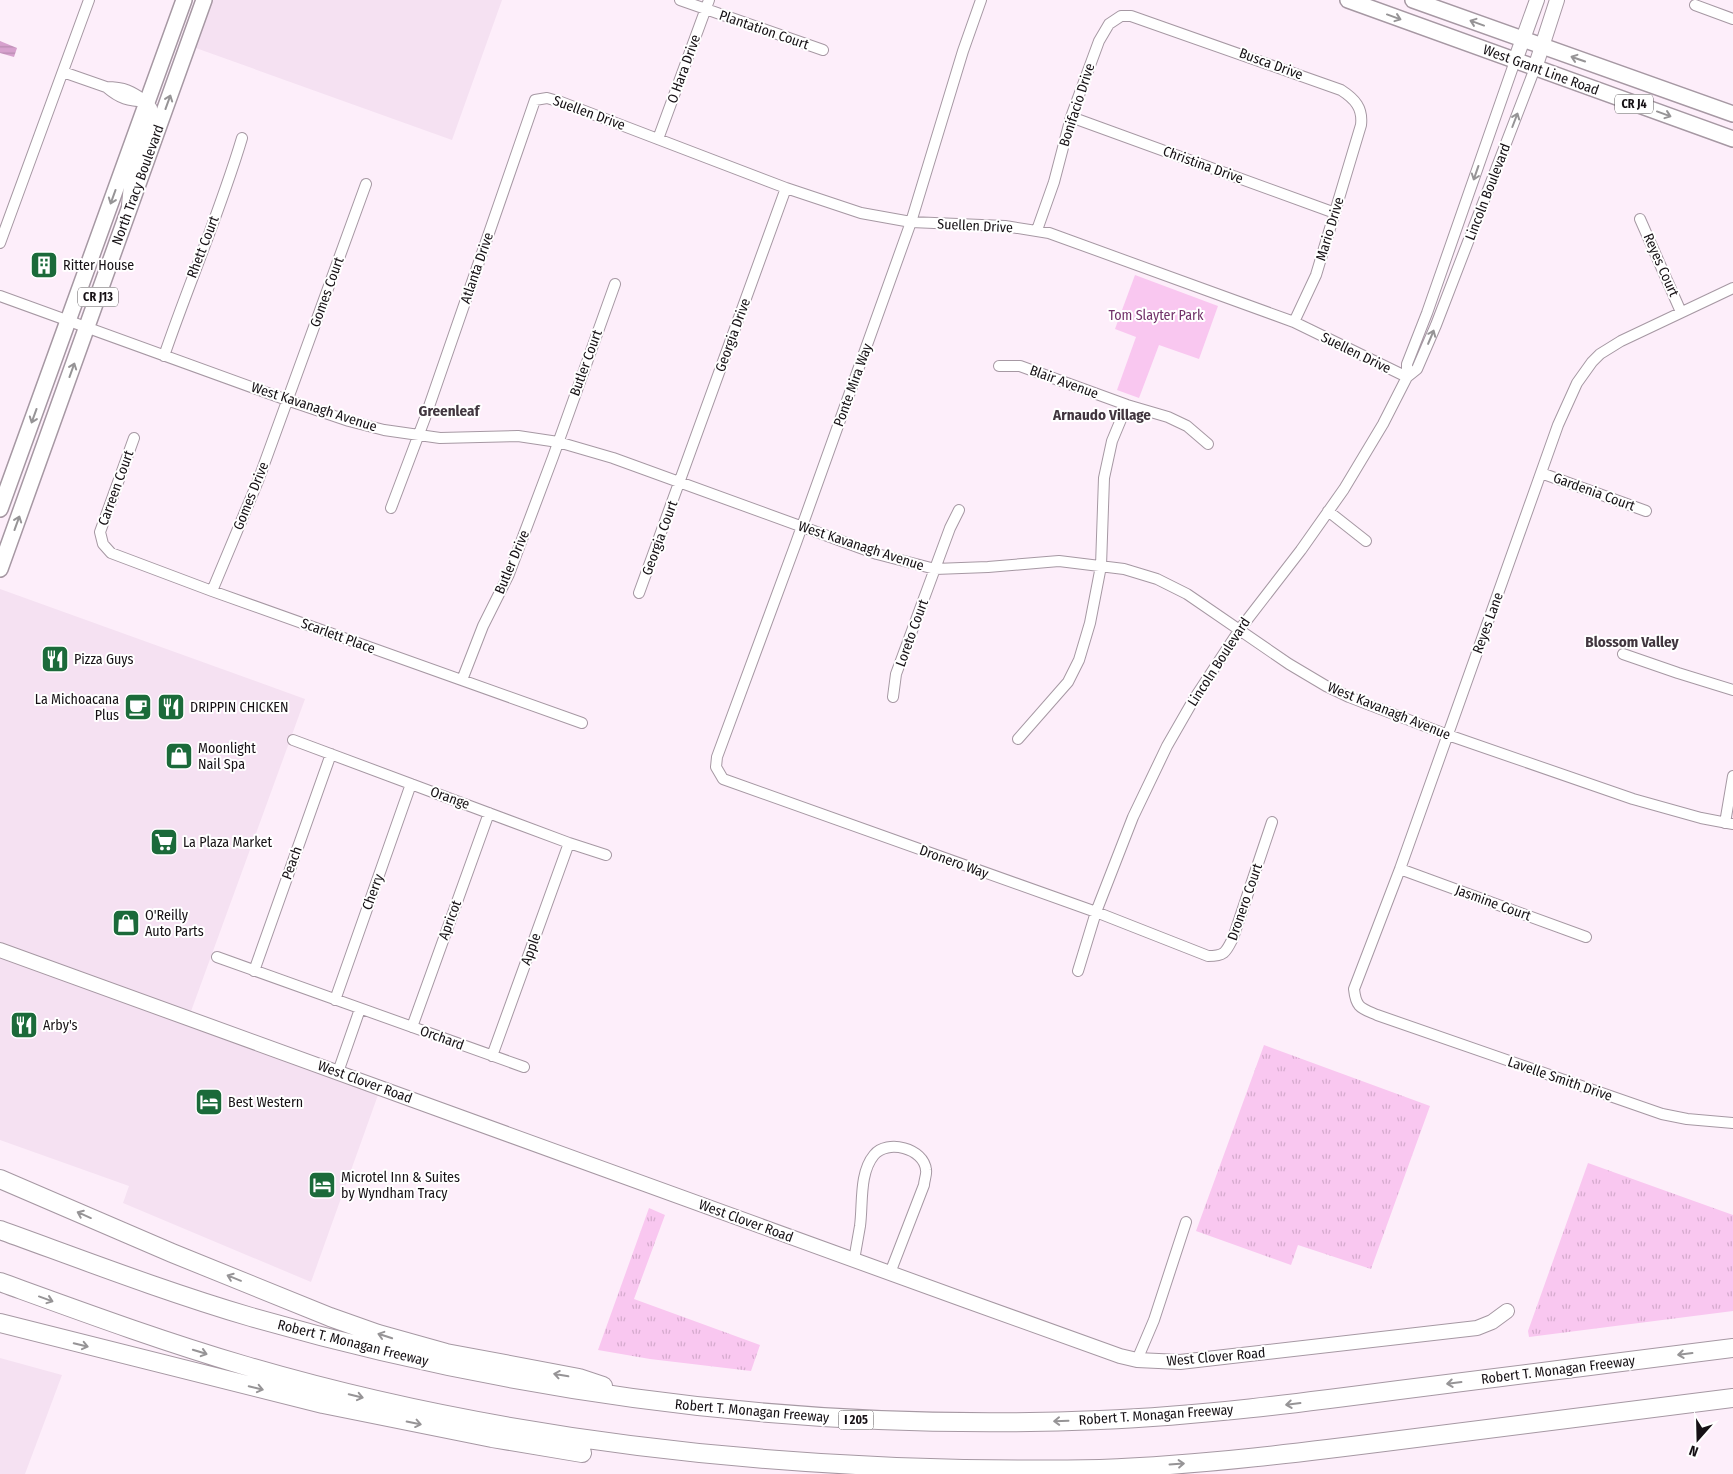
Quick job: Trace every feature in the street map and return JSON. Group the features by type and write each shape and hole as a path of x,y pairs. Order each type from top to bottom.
{"highway":[{"path":"0,1179 172,1254 322,1314 378,1334 446,1353 579,1378 658,1402"},
{"name":"Robert T. Monagan Freeway","path":"0,1230 200,1301 323,1336 487,1375 585,1392 757,1413 905,1422 1004,1423 1192,1414 1300,1403 1733,1348"},
{"path":"0,1282 187,1348 338,1391 483,1424 581,1441 655,1452 773,1464 903,1471 1002,1472 1200,1463 1733,1398"},
{"path":"0,1324 262,1390 483,1436 578,1453 655,1452"}],"main road":[{"name":"North Tracy Boulevard","path":"0,509 184,0"},
{"name":"North Tracy Boulevard","path":"0,568 204,0"},
{"name":"West Grant Line Road","path":"1348,0 1733,139"},
{"name":"West Grant Line Road","path":"1413,0 1733,114"}],"street":[{"path":"0,243 89,0"},
{"path":"196,0 198,18"},
{"name":"Plantation Court","path":"680,0 707,5 823,50"},
{"name":"Ponte Mira Way","path":"716,767 717,757 912,222 963,51 982,0"},
{"name":"Lincoln Boulevard","path":"1078,971 1096,912 1133,817 1167,746 1194,699 1240,629 1301,550 1344,489 1383,424 1406,377 1407,364 1427,313 1537,0"},
{"name":"Lincoln Boulevard","path":"1406,377 1417,369 1436,326 1535,68 1557,0"},
{"name":"O Hara Drive","path":"658,139 707,5"},
{"path":"1695,5 1733,19"},
{"name":"Bonifacio Drive","path":"1036,230 1054,182 1071,117 1099,42 1109,24 1121,16 1131,16 1151,23"},
{"name":"Busca Drive","path":"1151,23 1341,90 1352,97 1360,107 1362,119 1359,133"},
{"path":"63,72 106,87 117,96 130,101 147,102 153,111 129,185 127,214"},
{"name":"Suellen Drive","path":"535,100 547,98 561,102 786,188 861,213 912,222 1005,226 1049,233 1294,322 1406,377"},
{"name":"Atlanta Drive","path":"391,508 419,435 535,100"},
{"name":"Christina Drive","path":"1071,117 1335,213"},
{"name":"Mario Drive","path":"1294,322 1316,275 1359,133"},
{"name":"Rhett Court","path":"164,356 190,280 205,246 242,138"},
{"name":"Gomes Court","path":"287,400 366,184"},
{"name":"Georgia Drive","path":"680,482 786,188"},
{"name":"Reyes Court","path":"1640,219 1682,312"},
{"name":"Butler Court","path":"558,442 615,284"},
{"name":"Reyes Lane","path":"1390,1020 1361,1008 1355,1001 1354,989 1400,868 1558,425 1569,400 1577,383 1600,354 1621,341 1733,288"},
{"name":"West Kavanagh Avenue","path":"0,296 349,421 384,430 440,438 518,436 558,442 613,458 877,554 935,569 1058,561 1124,569 1157,579 1187,594 1289,664 1349,697 1633,799 1729,823"},
{"name":"Blair Avenue","path":"999,366 1020,366 1127,405 1168,416 1187,426 1208,444"},
{"name":"Gomes Drive","path":"212,591 226,554 248,506 287,400"},
{"path":"1018,739 1068,682 1079,660 1090,623 1100,566 1104,478 1112,441 1127,405"},
{"name":"Carreen Court","path":"101,538 102,525 134,438"},
{"name":"Butler Drive","path":"462,680 483,626 509,574 558,442"},
{"name":"Gardenia Court","path":"1541,472 1646,510"},
{"name":"Georgia Court","path":"639,593 680,482"},
{"name":"Loreto Court","path":"892,697 896,674 950,528 959,510"},
{"path":"1328,511 1366,541"},
{"name":"Scarlett Place","path":"101,538 106,549 117,556 582,723"},
{"path":"1623,654 1733,690"},
{"name":"Orange","path":"293,740 606,855"},
{"name":"Peach","path":"254,971 331,754"},
{"name":"Dronero Way","path":"716,767 723,779 1096,912 1198,952"},
{"path":"1729,823 1733,776"},
{"name":"Cherry","path":"335,1000 411,784"},
{"name":"Apricot","path":"412,1027 489,812"},
{"name":"Dronero Court","path":"1198,952 1208,956 1220,956 1227,952 1272,822"},
{"name":"Apple","path":"492,1056 569,843"},
{"name":"Jasmine Court","path":"1400,868 1586,937"},
{"name":"West Clover Road","path":"0,950 1120,1356 1162,1363 1180,1362 1477,1328 1492,1322 1508,1311"},
{"name":"Orchard","path":"217,957 524,1067"},
{"path":"338,1072 360,1009"},
{"name":"Lavelle Smith Drive","path":"1390,1020 1662,1114 1687,1119 1733,1123"},
{"path":"854,1260 860,1226 865,1172 874,1155 884,1148 895,1146 912,1152 922,1159 926,1170 924,1185 890,1273"},
{"path":"1137,1360 1154,1320 1186,1222"}],"shaded area":[{"path":"211,0 502,0 452,140 193,47"},
{"path":"0,41 17,48 14,57 0,53"},
{"path":"0,589 305,699 190,1014 383,1081 311,1282 123,1203 129,1186 0,1140"},
{"path":"0,1358 62,1375 25,1474 0,1474"}],"green space":[{"name":"Tom Slayter Park","path":"1135,275 1218,306 1199,359 1159,345 1139,398 1117,390 1136,337 1115,329"},
{"path":"1264,1045 1430,1106 1371,1269 1298,1245 1291,1265 1196,1231"},
{"path":"1588,1163 1733,1215 1733,1311 1529,1337 1528,1331"},
{"path":"649,1208 665,1215 634,1299 760,1345 751,1371 650,1359 598,1350"}],"place":[{"name":"Ritter House","path":"44,265"},
{"name":"Pizza Guys","path":"55,659"},
{"name":"La Michoacana Plus","path":"138,707"},
{"name":"DRIPPIN CHICKEN","path":"171,707"},
{"name":"Moonlight Nail Spa","path":"179,756"},
{"name":"La Plaza Market","path":"164,842"},
{"name":"O'Reilly Auto Parts","path":"126,923"},
{"name":"Arby's","path":"24,1025"},
{"name":"Best Western","path":"209,1102"},
{"name":"Microtel Inn & Suites by Wyndham Tracy","path":"322,1185"}],"district":[{"name":"Greenleaf","path":"449,411"},
{"name":"Arnaudo Village","path":"1102,415"},
{"name":"Blossom Valley","path":"1632,642"}]}
